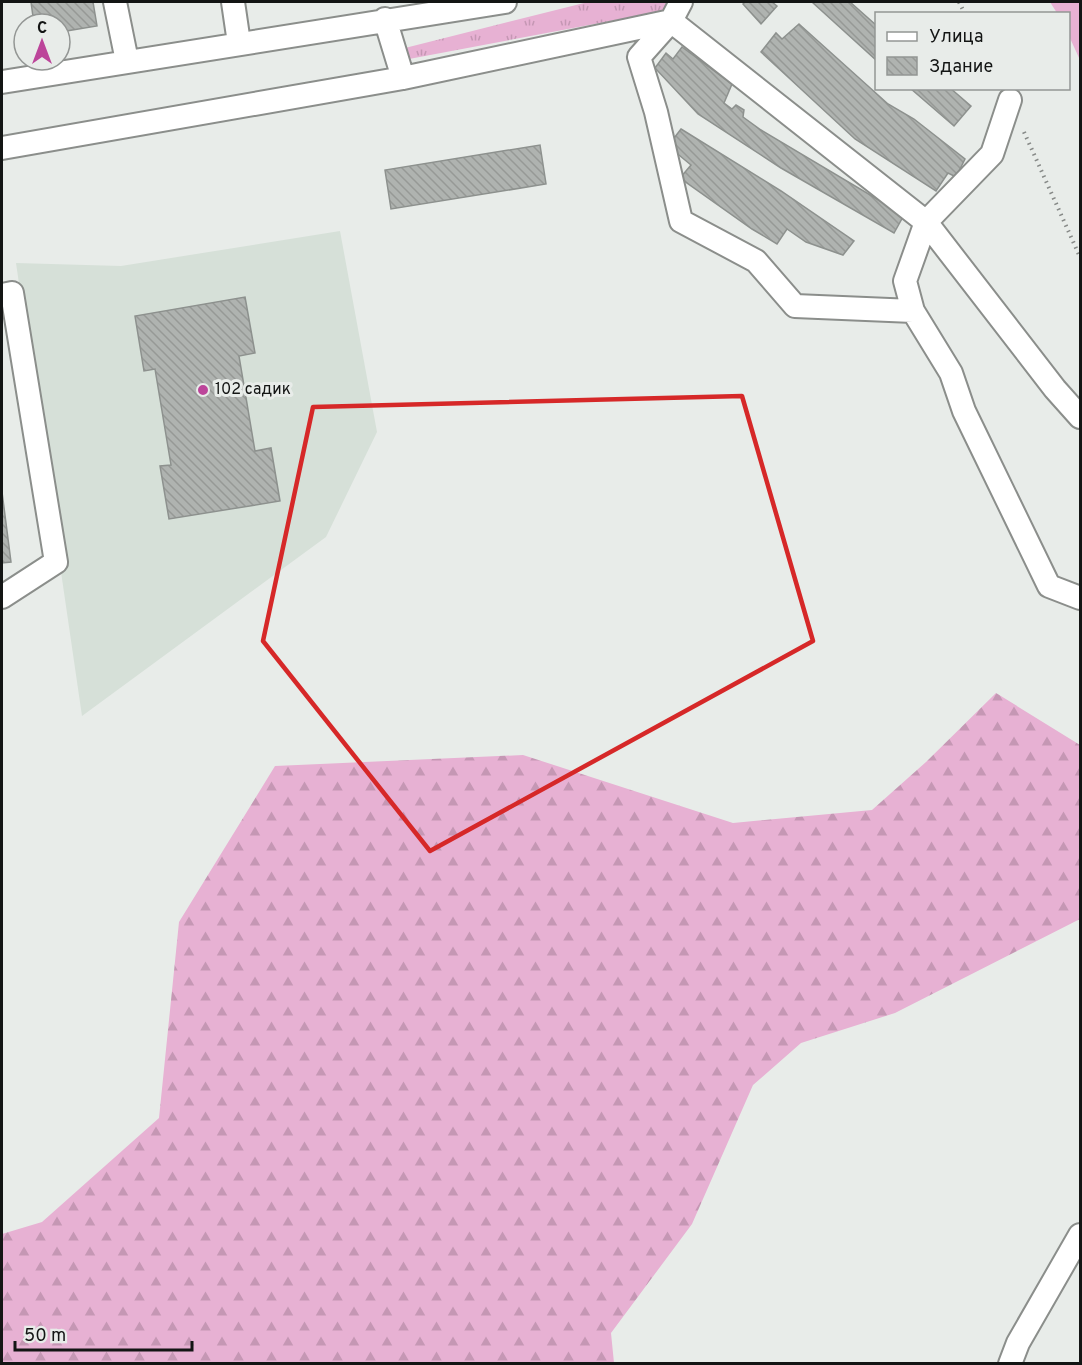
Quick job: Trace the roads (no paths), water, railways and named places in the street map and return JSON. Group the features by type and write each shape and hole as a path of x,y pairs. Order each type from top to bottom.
{"street":[{"path":"115,2 127,60"},
{"path":"233,2 239,43"},
{"path":"2,82 239,43 371,14 505,2"},
{"path":"2,148 403,78 676,11"},
{"path":"676,11 926,222 1054,388 1080,417"},
{"path":"676,11 639,57 656,112 681,221 756,261 795,306 913,311"},
{"path":"371,14 403,78"},
{"path":"1010,100 992,153 926,222 905,281 913,311 951,373 964,411 1049,586 1080,598"},
{"path":"2,295 12,293 56,562 2,597"},
{"path":"1010,1364 1018,1343 1080,1235"}],"place":[{"name":"102 садик","path":"203,390"}]}
